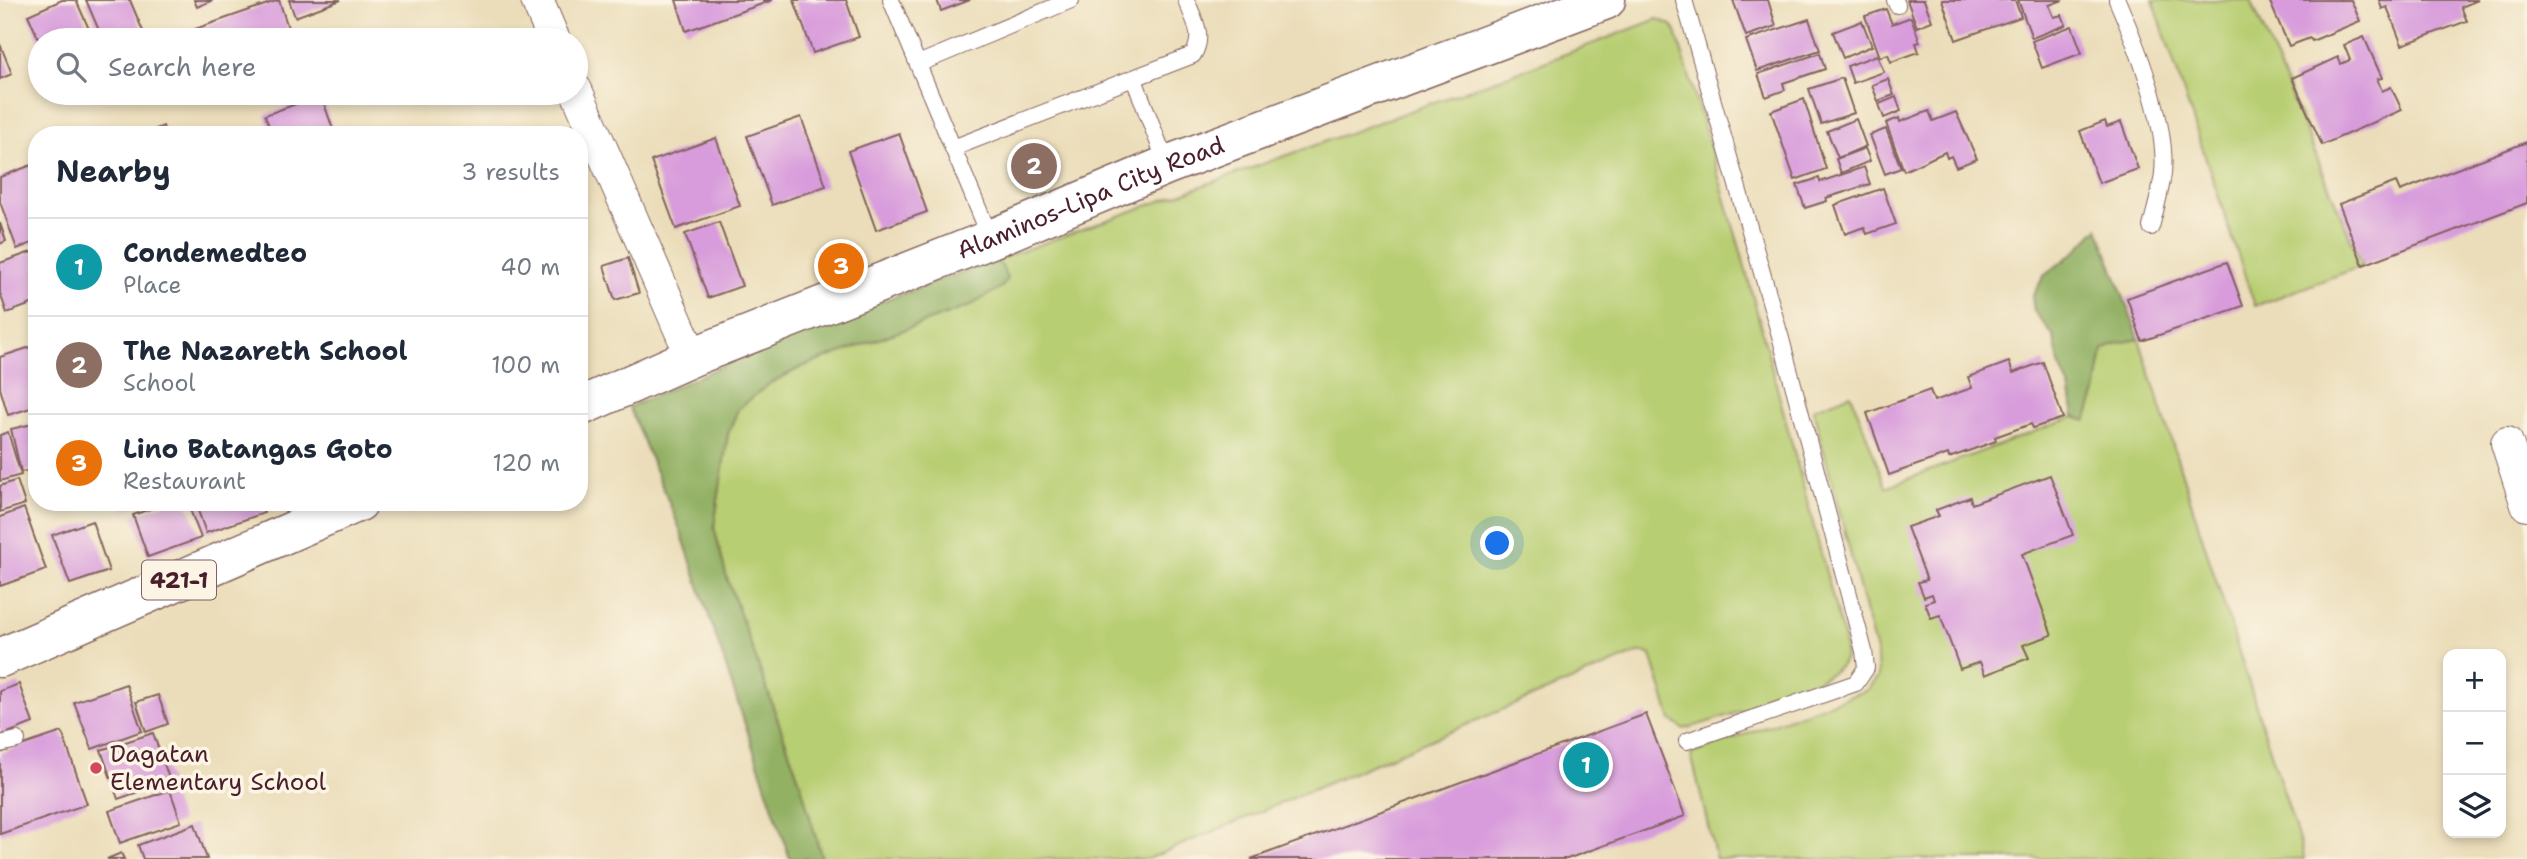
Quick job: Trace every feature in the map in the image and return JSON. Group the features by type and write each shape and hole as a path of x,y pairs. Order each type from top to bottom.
{"main road":[{"name":"Alaminos-Lipa City Road","path":"588,403 692,358 991,239 1167,165 1606,0"},
{"name":"421-1","path":"0,658 338,511"}],"street":[{"path":"537,0 549,28"},
{"path":"582,105 692,358"},
{"path":"2507,443 2527,505"}],"lane":[{"path":"891,0 991,239"},
{"path":"918,64 1071,0"},
{"path":"953,148 1193,55 1199,45 1200,34 1186,0"},
{"path":"1684,0 1781,339 1861,638 1866,668 1856,683 1687,741"},
{"path":"2118,0 2136,42 2161,136 2163,173 2151,227"},
{"path":"1134,79 1167,165"},
{"path":"0,744 17,740"}],"green space":[{"path":"2153,0 2251,0 2362,266 2255,306"},
{"path":"1657,19 1672,25 1676,32 1741,252 1844,640 1845,657 1840,666 1791,692 1683,729 1671,720 1651,655 1637,653 1148,859 822,859 800,782 726,575 714,527 728,434 738,409 770,383 804,366 970,306 1002,266 994,261"},
{"path":"2098,228 2139,339 2118,343 2103,350 2096,392 2086,421 2074,416 2069,386 2059,364 2054,337 2034,311 2032,297 2044,276 2077,250"},
{"path":"994,261 1002,266 1007,279 1002,287 970,306 804,366 770,383 738,409 728,434 714,527 726,575 800,782 822,859 790,859 680,529 629,407 820,323"},
{"path":"2139,339 2305,859 1716,859 1691,754 1867,690 1878,677 1877,656 1813,409 1851,394 1886,487 2074,417 2086,421 2096,392 2103,350 2118,343"}],"building":[{"path":"62,0 76,0 89,28 34,28 28,15"},
{"path":"86,0 130,0 142,28 98,28"},
{"path":"194,0 213,0 197,7"},
{"path":"279,0 288,28 198,28"},
{"path":"289,0 341,0 295,17"},
{"path":"676,0 773,0 686,31"},
{"path":"794,0 846,0 859,37 813,53"},
{"path":"937,0 970,0 941,11"},
{"path":"1733,0 1768,0 1776,26 1746,36"},
{"path":"1907,0 1924,0 1932,21 1917,27"},
{"path":"1942,0 2015,0 2021,17 1956,40"},
{"path":"2018,0 2063,0 2049,5 2054,17 2062,15 2066,25 2032,38"},
{"path":"2269,0 2351,0 2360,21 2312,41 2310,38 2289,46"},
{"path":"2379,0 2478,0 2461,7 2467,21 2402,45 2387,7 2382,9"},
{"path":"1886,9 1892,24 1911,17 1920,42 1916,43 1919,52 1891,62 1888,54 1880,57 1865,16"},
{"path":"1809,19 1820,50 1757,71 1746,40"},
{"path":"1862,21 1872,46 1843,58 1833,32"},
{"path":"2072,26 2082,53 2042,68 2032,41"},
{"path":"2364,37 2382,78 2377,79 2382,91 2391,87 2402,110 2322,145 2292,78 2338,57 2341,64 2350,60 2344,45"},
{"path":"0,44 12,74 0,79"},
{"path":"1820,53 1825,69 1783,83 1785,90 1766,97 1758,74"},
{"path":"1877,55 1884,72 1853,83 1847,66"},
{"path":"1842,78 1854,113 1821,124 1809,89"},
{"path":"1888,79 1894,95 1878,101 1872,85"},
{"path":"1896,97 1901,111 1884,118 1879,104"},
{"path":"1804,99 1826,169 1795,180 1771,111"},
{"path":"293,105 324,105 332,126 269,126 265,115"},
{"path":"1929,111 1933,121 1956,112 1977,159 1956,167 1951,156 1947,158 1945,152 1904,171 1886,123 1899,118 1900,122"},
{"path":"801,117 826,186 772,205 747,136"},
{"path":"1856,119 1866,146 1838,158 1827,131"},
{"path":"2105,121 2107,127 2121,122 2138,169 2099,183 2080,131"},
{"path":"1886,129 1901,168 1885,174 1870,135"},
{"path":"899,133 927,212 876,230 848,151"},
{"path":"716,138 740,206 676,229 651,161"},
{"path":"2527,142 2527,203 2363,265 2339,204 2396,182 2400,191"},
{"path":"1865,148 1870,161 1841,173 1836,159"},
{"path":"28,166 28,245 17,249 0,202 0,177"},
{"path":"1864,167 1870,184 1826,198 1827,201 1805,208 1797,185 1819,178 1820,182"},
{"path":"1883,188 1896,224 1867,234 1864,227 1845,234 1835,205"},
{"path":"719,222 742,286 708,298 685,234"},
{"path":"0,223 6,241 0,244"},
{"path":"28,253 28,305 7,313 0,293 0,263"},
{"path":"628,258 639,293 615,300 604,266"},
{"path":"2227,262 2243,306 2142,341 2127,298"},
{"path":"28,348 28,409 8,415 0,388 0,357"},
{"path":"2009,362 2013,373 2043,362 2063,418 2033,428 2031,424 1995,437 1996,441 1949,458 1948,454 1889,475 1867,413 1930,390 1934,401 1972,388 1968,377"},
{"path":"28,425 28,471 21,472 11,429"},
{"path":"8,432 21,475 0,481 0,435"},
{"path":"2050,475 2073,535 2022,554 2052,635 2023,645 2029,658 1985,675 1980,662 1960,669 1940,615 1931,618 1925,603 1934,600 1932,594 1924,597 1918,582 1927,580 1907,527 1939,516 1936,510 1970,497 1972,504"},
{"path":"17,480 25,504 0,512 0,486"},
{"path":"24,508 46,570 0,586 0,517"},
{"path":"144,511 190,511 201,538 148,557 133,515"},
{"path":"198,511 263,511 264,513 206,533"},
{"path":"92,521 109,571 70,584 52,535"},
{"path":"19,684 33,723 0,736 0,691"},
{"path":"126,684 142,731 92,749 74,702"},
{"name":"Dagatan Elementary School","path":"158,695 168,724 146,732 136,702"},
{"path":"1646,714 1685,816 1567,859 1251,859"},
{"path":"62,732 87,804 0,834 0,753"},
{"path":"153,733 170,781 118,799 101,750"},
{"path":"170,790 181,822 120,843 109,811"},
{"path":"195,824 207,859 143,859 138,845"},
{"path":"121,853 124,859 107,859"}],"place":[{"name":"The Nazareth School","path":"1034,166"},
{"name":"Lino Batangas Goto","path":"841,266"},
{"name":"Condemedteo","path":"1586,765"},
{"name":"Dagatan Elementary School","path":"96,768"}]}
